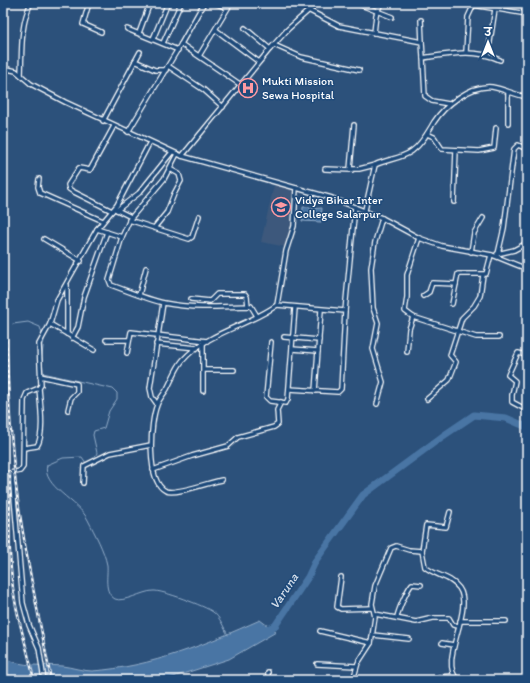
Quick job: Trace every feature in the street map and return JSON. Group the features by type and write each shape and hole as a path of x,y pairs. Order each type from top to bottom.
{"street":[{"path":"21,75 23,30 27,10 31,3"},
{"path":"89,3 83,24 101,32"},
{"path":"139,34 150,3"},
{"path":"153,39 168,3"},
{"path":"163,43 181,3"},
{"path":"128,132 178,50 204,3"},
{"path":"215,3 227,8"},
{"path":"199,56 231,3"},
{"path":"182,156 270,49 288,29 318,3"},
{"path":"356,3 392,17"},
{"path":"374,33 377,12 381,3"},
{"path":"466,52 468,17 474,4 527,14"},
{"path":"488,55 495,9"},
{"path":"310,11 339,26 422,42"},
{"path":"421,20 426,96 432,101 449,104"},
{"path":"246,28 270,49"},
{"path":"127,29 178,50"},
{"path":"216,30 259,62"},
{"path":"181,44 241,85"},
{"path":"274,45 301,57 359,70"},
{"path":"103,121 140,52"},
{"path":"423,58 466,52 488,55 500,60"},
{"path":"136,61 155,70 166,70"},
{"path":"168,66 204,90 223,107"},
{"path":"3,68 16,71 40,89 103,121 182,156 332,198 355,208 365,210 419,238 442,246 492,255 527,268"},
{"path":"325,169 352,170 375,165 413,151 427,134 439,114 449,104 479,88 490,87 527,97"},
{"path":"508,92 508,123"},
{"path":"352,170 350,166 354,125"},
{"path":"114,126 90,170 79,168 68,185 72,191 154,228 189,239 192,237 199,216"},
{"path":"427,134 434,137 442,149 492,149 495,145 496,128"},
{"path":"115,210 150,142"},
{"path":"498,254 504,228 514,149 518,145 527,149"},
{"path":"454,202 456,150"},
{"path":"24,448 37,446 40,440 40,340 50,324 54,307 66,284 81,261 97,229 103,221 115,210 139,193 172,152"},
{"path":"177,154 170,169 130,218 122,238 109,284 163,303 204,307 248,306 252,307 257,316"},
{"path":"365,210 375,165"},
{"path":"154,228 167,212 181,181 179,174 170,169"},
{"path":"39,179 38,187 40,193 103,221"},
{"path":"277,305 286,251 294,226 296,188"},
{"path":"289,389 338,392 341,389 345,312 355,208"},
{"path":"377,404 382,382 373,349 378,323 373,308 370,268 375,242 382,218"},
{"path":"471,252 474,233 483,218"},
{"path":"97,229 122,238"},
{"path":"72,338 78,327 84,297 107,232"},
{"path":"419,238 407,275 407,297 405,311 413,317 481,338 499,337"},
{"path":"44,239 81,261"},
{"path":"492,255 514,250 527,243"},
{"path":"427,399 451,376 456,362 450,355 456,331 462,318 474,306 480,296 483,275 487,272 492,255"},
{"path":"139,295 146,268"},
{"path":"452,304 460,273 483,275"},
{"path":"423,296 428,292 432,283 456,284"},
{"path":"66,284 67,334"},
{"path":"191,299 210,301 217,294 245,294 247,297 248,306"},
{"path":"157,404 152,397 150,388 163,303"},
{"path":"222,480 170,492 160,486 153,470 151,445 157,404 183,360 205,342 277,305 345,312"},
{"path":"271,342 266,397 270,401 287,402 295,308"},
{"path":"315,391 321,310"},
{"path":"407,352 409,329 413,317"},
{"path":"50,324 94,350"},
{"path":"128,353 131,332 205,342"},
{"path":"284,337 319,340"},
{"path":"106,340 129,340"},
{"path":"203,391 205,342"},
{"path":"156,344 197,348"},
{"path":"292,349 318,351"},
{"path":"527,355 518,353 508,375 515,381 512,402 527,410"},
{"path":"204,370 234,370"},
{"path":"40,376 77,384 77,392 71,398 68,410"},
{"path":"3,478 5,474 12,474 22,470 25,396 30,390 39,388"},
{"path":"153,470 192,456 228,446 238,437 274,427 278,424 277,410 280,402"},
{"path":"83,483 84,466 110,453 151,445"},
{"path":"12,474 23,603 29,625 39,648 44,680"},
{"path":"450,512 444,528 426,525 422,551 425,567 452,579 459,588 463,598 460,621 454,645 452,669 453,676"},
{"path":"353,680 356,666 371,643 375,614 372,608 376,586 392,547 396,546 409,550 422,551"},
{"path":"341,577 337,607 341,609 372,608"},
{"path":"397,617 401,602 407,596 410,586 412,584 421,585"},
{"path":"375,614 397,617 416,622 433,618 449,618 453,625 459,626"},
{"path":"460,621 506,621"},
{"path":"320,631 371,643"},
{"path":"373,635 409,639"},
{"path":"442,643 454,645"},
{"path":"317,664 356,666"},
{"path":"268,672 268,680"},
{"path":"436,680 439,677 453,676 458,680"},
{"path":"511,680 520,680"}],"shaded area":[{"name":"Vidya Bihar Inter College Salarpur","path":"274,185 295,190 293,224 286,247 261,242"},
{"path":"303,207 310,207 310,209 322,208 321,222 302,221"},
{"path":"260,620 276,632 229,659 164,680 32,680 3,674 3,658 32,665 62,666 88,671 114,669 136,665 199,646"}],"waterway":[{"path":"13,324 28,322 40,327 42,334"},
{"path":"44,339 42,356 43,373 113,389 117,393 117,399 109,411 104,428 94,431 93,435 97,453 93,460"},
{"name":"Varuna","path":"261,631 275,626 308,577 316,560 363,495 474,415 506,418 527,427"},
{"path":"86,463 82,457 63,458 47,465 47,473 55,487 77,506 88,520 106,559 107,588 111,596 119,600 153,591 174,596 202,606 213,612 220,620 228,635"}],"railway":[{"path":"3,223 8,387 16,486 27,559 51,680"},
{"path":"10,473 11,573 18,615 34,680"}],"place":[{"name":"Mukti Mission Sewa Hospital","path":"248,88"},
{"name":"Vidya Bihar Inter College Salarpur","path":"281,207"}]}
